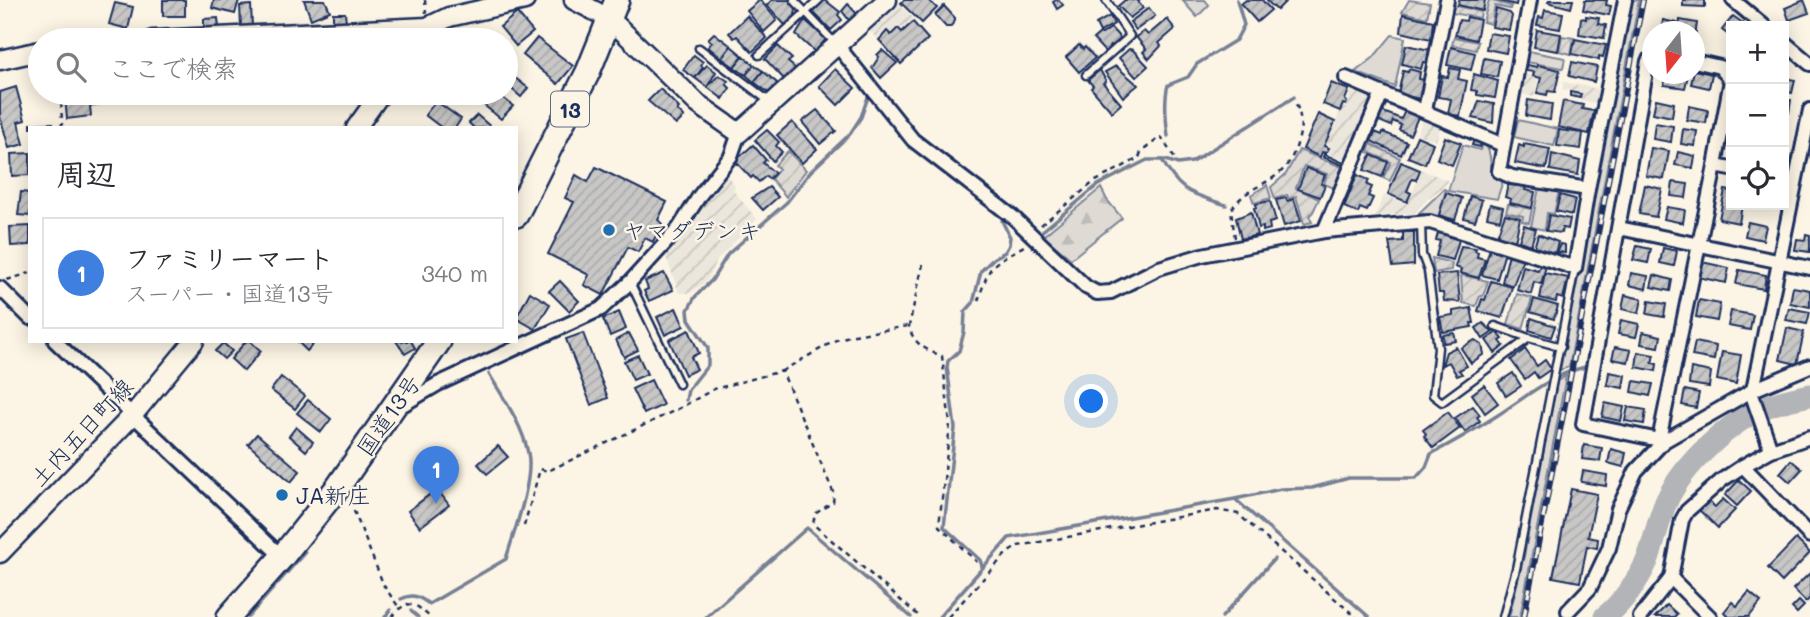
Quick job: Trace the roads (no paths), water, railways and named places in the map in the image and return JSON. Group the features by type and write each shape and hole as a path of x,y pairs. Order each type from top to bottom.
{"highway":[{"name":"13","path":"518,211 563,125 614,10"},
{"name":"国道13号","path":"229,617 338,487 438,343"}],"street":[{"path":"432,28 449,17 525,0"},
{"path":"574,0 614,10 698,104 739,133"},
{"path":"391,412 438,384 601,309 630,282 678,228 731,156 739,133 887,0"},
{"path":"1425,110 1447,0"},
{"path":"1530,0 1499,171 1512,177 1588,189"},
{"path":"837,45 913,140 1013,217 1086,287 1097,293 1111,292 1159,268 1202,255 1324,231 1422,222 1430,222 1576,268 1588,189 1625,0"},
{"path":"1733,0 1758,21"},
{"path":"1789,46 1810,64"},
{"path":"0,60 28,54"},
{"path":"1662,440 1697,244 1731,80 1720,67 1705,63"},
{"path":"1346,78 1503,145"},
{"path":"1644,84 1583,424 1662,440"},
{"path":"1324,231 1382,93"},
{"path":"357,126 372,105"},
{"path":"1789,179 1810,110"},
{"path":"1715,166 1726,168"},
{"path":"1771,450 1752,391 1780,261 1786,210"},
{"path":"1619,228 1810,268"},
{"path":"1,290 28,315"},
{"path":"57,343 282,557"},
{"name":"土内五日町線","path":"0,553 132,416 192,343"},
{"path":"1568,611 1590,588 1609,548 1618,509 1636,471 1662,440 1752,391 1810,366"},
{"path":"1640,617 1671,578 1682,520 1687,511 1722,480 1743,466 1771,450 1810,437"},
{"path":"1743,466 1810,536"},
{"path":"1671,578 1710,617"}],"lane":[{"path":"794,0 837,45"},
{"path":"759,55 819,0"},
{"path":"1086,75 1130,36 1106,0"},
{"path":"699,48 772,103"},
{"path":"1422,222 1422,255 1428,271 1438,348 1433,395 1442,402 1529,338"},
{"path":"1503,617 1516,569 1576,268"},
{"path":"630,282 678,384"},
{"path":"1495,326 1561,348"}],"waterway":[{"path":"1168,136 1168,85 1188,77 1197,64 1236,40 1244,25 1237,0"},
{"path":"686,400 688,390 708,365 708,348 689,319 688,310 695,297 712,280 728,254 787,202 810,172 850,134 861,117 868,97"},
{"path":"1040,233 1098,185 1147,160 1166,160 1178,164 1192,162 1294,97"},
{"path":"1162,160 1175,180 1188,191 1226,205"},
{"path":"982,566 980,560 944,527 955,428 947,367 948,361 959,351 965,312 973,303 981,271 994,258 1005,252 1009,245 1010,237 1002,221"},
{"path":"939,617 1009,538 1281,489 1312,488 1349,478 1416,478 1426,467 1431,454 1550,381 1585,367"},
{"path":"401,599 416,597 429,604 506,559 522,506 528,477 528,453 512,412 489,374"},
{"path":"1605,617 1639,576 1650,553 1667,500 1697,458 1724,432 1754,413 1768,406 1810,395"},
{"path":"1235,499 1369,617"},
{"path":"706,617 807,528 911,617"},
{"path":"248,617 305,552"},
{"path":"1222,617 1274,559"},
{"path":"385,617 390,610"},
{"path":"411,611 418,617"}],"railway":[{"path":"1524,617 1643,0"}],"place":[{"name":"ヤマダデンキ","path":"609,230"},
{"name":"JA新庄","path":"282,495"},
{"name":"ファミリーマート","path":"436,504"}]}
